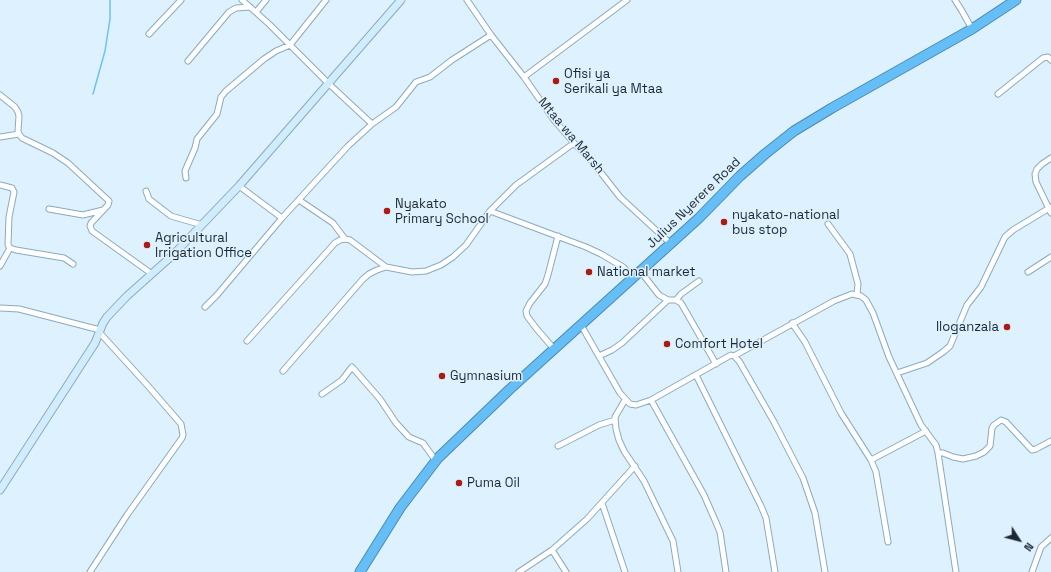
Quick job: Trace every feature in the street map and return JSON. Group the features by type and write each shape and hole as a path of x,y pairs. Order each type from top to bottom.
{"highway":[{"name":"Julius Nyerere Road","path":"360,572 400,508 436,461 474,423 554,349 641,272 699,218 740,176 765,154 794,131 972,29 1016,0"}],"street":[{"path":"149,34 181,0"},
{"path":"242,0 372,124"},
{"path":"256,12 266,0"},
{"path":"186,178 185,170 195,148 197,139 217,114 221,97 264,59 276,51 290,45 326,0"},
{"path":"0,490 95,343 106,317 202,225 239,186 401,0"},
{"name":"Mtaa wa Marsh","path":"467,0 491,35 524,76 554,120 591,160 620,197 671,244"},
{"path":"524,76 628,0"},
{"path":"955,0 972,29"},
{"path":"188,61 229,12 236,8 250,7"},
{"path":"205,307 217,295 282,218 348,146 372,124 396,107 416,82 430,77 452,60 491,35"},
{"path":"998,94 1043,58 1048,57 1051,60"},
{"path":"0,95 15,106 19,116 18,130 22,138 68,163 108,199 109,203 91,223 90,226 92,231 152,274"},
{"path":"0,137 19,134"},
{"path":"247,341 335,243 345,239 350,240 386,267 412,272 426,270 441,265 453,257 466,244 480,227 490,211 526,177 574,143"},
{"path":"897,373 927,363 950,346 967,305 981,287 1004,237 1013,230 1050,209 1036,182 1035,174 1037,169 1042,164 1051,158"},
{"path":"0,185 12,188 14,192 9,217 8,245 10,248 0,266"},
{"path":"239,186 282,218"},
{"path":"146,191 149,199 171,216 202,225"},
{"path":"299,200 333,223 345,239"},
{"path":"49,209 83,215 103,210"},
{"path":"490,211 586,247 623,267 632,279"},
{"path":"828,224 850,254 858,284 857,294"},
{"path":"554,349 527,316 526,311 530,303 545,284 558,236"},
{"path":"10,248 64,258 73,264"},
{"path":"1028,272 1051,257"},
{"path":"284,371 363,279 377,270 386,267"},
{"path":"641,272 659,295 668,300 676,300 681,303 716,364"},
{"path":"676,300 681,294 699,282"},
{"path":"581,325 625,400 630,404 636,405 652,400 731,355 734,356 834,301 847,295 857,294 866,300 873,313 889,357 921,425 933,439 938,453 956,572"},
{"path":"598,356 612,350 622,343 668,300"},
{"path":"0,308 19,309 100,331 181,424 183,435 182,438 127,515 90,572"},
{"path":"792,323 805,342 841,413 871,460 876,472 888,542"},
{"path":"734,356 739,361 774,422 803,478 815,513 825,572"},
{"path":"322,394 336,385 352,367 380,399 396,424 409,437 423,444 436,461"},
{"path":"696,375 766,518 775,572"},
{"path":"625,400 616,415 615,420 619,440 624,451 644,481 673,541 678,572"},
{"path":"652,400 704,495 715,520 720,532 726,572"},
{"path":"558,446 599,425 615,420"},
{"path":"938,453 963,459 976,456 984,452 990,446 992,428 1001,420 1006,422 1032,450 1051,441"},
{"path":"871,460 926,431"},
{"path":"519,572 552,550 587,519 635,466"},
{"path":"602,503 625,572"},
{"path":"1032,572 1041,548 1051,538"},
{"path":"552,550 566,572"}],"waterway":[{"path":"93,94 105,51 110,19 110,0"}],"place":[{"name":"Ofisi ya Serikali ya Mtaa","path":"556,81"},
{"name":"Nyakato Primary School","path":"387,211"},
{"name":"nyakato-national bus stop","path":"724,222"},
{"name":"Agricultural Irrigation Office","path":"147,245"},
{"name":"National market","path":"589,272"},
{"name":"Iloganzala","path":"1007,327"},
{"name":"Comfort Hotel","path":"667,344"},
{"name":"Gymnasium","path":"442,376"},
{"name":"Puma Oil","path":"459,483"}]}
